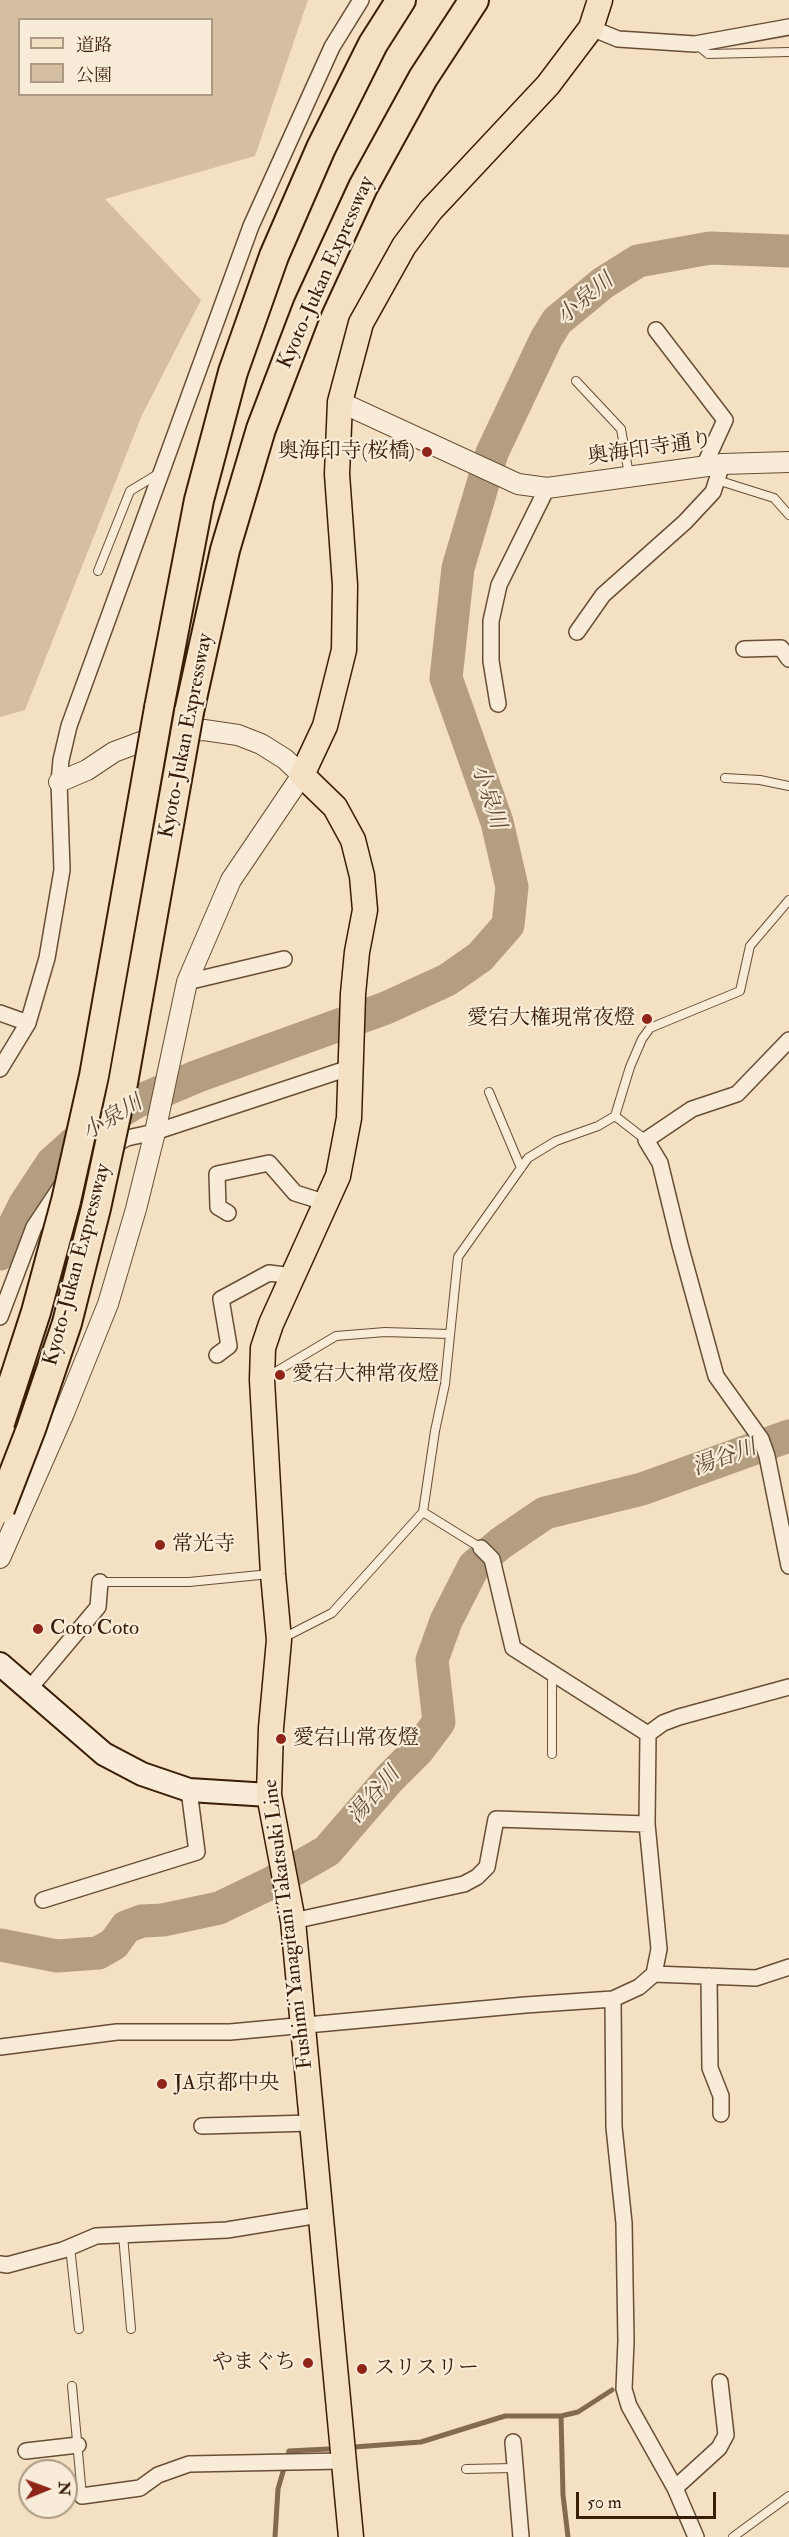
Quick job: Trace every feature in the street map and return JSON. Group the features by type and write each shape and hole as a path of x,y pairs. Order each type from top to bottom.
{"highway":[{"name":"Kyoto-Jukan Expressway","path":"0,1423 36,1312 94,1076 159,708 199,501 233,372 274,256 321,148 373,44 400,0"},
{"name":"Kyoto-Jukan Expressway","path":"0,1509 32,1429 67,1323 96,1208 123,1083 189,712 225,550 261,429 308,306 363,187 423,78 474,0"}],"main road":[{"path":"302,775 325,726 344,650 345,585 337,474 340,402 361,323 404,246 431,210 548,85 591,28 600,0"},
{"name":"Fushimi Yanagitani Takatsuki Line","path":"302,775 335,807 353,840 362,876 365,910 357,952 353,994 349,1118 338,1176 271,1324 263,1348 262,1380 279,1641 271,1728 269,1795 293,1922 342,2461 351,2537"},
{"path":"0,1664 104,1754 142,1774 189,1790 269,1795"}],"street":[{"path":"0,1067 28,1023 47,958 62,870 59,782 61,760 69,726 251,226 332,47 361,0"},
{"path":"591,28 618,39 695,44 789,27"},
{"path":"577,632 603,596 685,522 713,492 714,470 725,420 656,330"},
{"name":"奥海印寺通り","path":"340,402 518,484 547,488 629,476 789,462"},
{"path":"498,704 491,661 491,621 499,585 547,488"},
{"path":"744,649 781,648 789,659"},
{"path":"0,1558 64,1413 108,1304 136,1209 156,1128 187,982 231,880 302,775 285,759 261,744 237,735 204,730 162,734 114,752 87,770 59,782"},
{"path":"187,982 284,959"},
{"path":"0,1013 28,1023"},
{"path":"789,1040 737,1095 692,1109 646,1140 660,1163 716,1376 761,1439 767,1456 789,1566"},
{"path":"0,1317 34,1227 62,1185 92,1156 127,1138 352,1064"},
{"path":"228,1213 218,1207 217,1174 269,1163 295,1193 327,1203"},
{"path":"217,1355 229,1346 221,1299 269,1273 293,1276"},
{"path":"486,1553 513,1648 648,1734"},
{"path":"30,1688 98,1607 100,1582"},
{"path":"648,1734 663,1723 679,1717 789,1687"},
{"path":"0,2047 117,2032 230,2032 613,1999 639,1988 654,1974 659,1949 647,1824 648,1734"},
{"path":"43,1900 197,1852 189,1790"},
{"path":"293,1922 464,1884 477,1877 487,1867 496,1819 647,1824"},
{"path":"654,1974 756,1978 789,1966"},
{"path":"709,1976 710,2068 721,2096 721,2114"},
{"path":"613,1999 614,2127 624,2223 626,2341 624,2389 629,2406 675,2488 696,2537"},
{"path":"202,2126 311,2123"},
{"path":"0,2264 7,2265 70,2247 96,2236 226,2230 319,2216"},
{"path":"675,2488 719,2448 726,2435 720,2382"},
{"path":"513,2442 521,2537"},
{"path":"26,2451 78,2445"},
{"path":"82,2496 140,2488 158,2475 189,2464 342,2461"}],"lane":[{"path":"695,44 708,54 789,52"},
{"path":"576,381 621,429 629,476"},
{"path":"714,470 774,498 789,515"},
{"path":"98,572 130,491 162,471"},
{"path":"725,778 760,780 789,786"},
{"path":"279,1641 332,1613 423,1512 435,1431 445,1384 458,1257 528,1158 556,1142 598,1126 615,1116 630,1067 642,1039 650,1028 740,991 750,946 789,900"},
{"path":"489,1092 521,1168"},
{"path":"615,1116 646,1140"},
{"path":"262,1380 336,1336 386,1332 449,1334"},
{"path":"423,1512 486,1553"},
{"path":"100,1582 189,1582 273,1574"},
{"path":"552,1673 552,1754"},
{"path":"123,2233 130,2329"},
{"path":"70,2247 79,2329"},
{"path":"72,2386 82,2496"},
{"path":"466,2469 514,2468"},
{"path":"733,2537 789,2496"}],"green space":[{"path":"0,0 308,0 255,156 105,199 201,300 142,415 25,710 0,717"}],"waterway":[{"name":"小泉川","path":"0,1254 25,1204 52,1163 82,1136 134,1103 198,1076 386,1008 447,980 480,957 508,925 512,887 497,822 446,678 458,568 492,453 546,339 557,321 603,283 638,261 710,248 789,251"},
{"name":"湯谷川","path":"0,1945 57,1956 98,1953 114,1944 126,1927 142,1921 163,1920 219,1908 271,1883 327,1851 390,1778 418,1750 439,1722 432,1660 446,1621 474,1566 501,1543 545,1513 642,1489 789,1436"},
{"path":"354,2447 421,2442 505,2416 561,2416 578,2412 612,2390"},
{"path":"561,2416 563,2495 568,2537"},
{"path":"275,2537 278,2489 289,2451 328,2449"}],"place":[{"name":"奥海印寺(桜橋)","path":"427,452"},
{"name":"愛宕大権現常夜燈","path":"647,1019"},
{"name":"愛宕大神常夜燈","path":"280,1375"},
{"name":"常光寺","path":"160,1545"},
{"name":"Coto Coto","path":"38,1629"},
{"name":"愛宕山常夜燈","path":"281,1739"},
{"name":"JA京都中央","path":"162,2084"},
{"name":"やまぐち","path":"308,2363"},
{"name":"スリスリー","path":"362,2369"}]}
